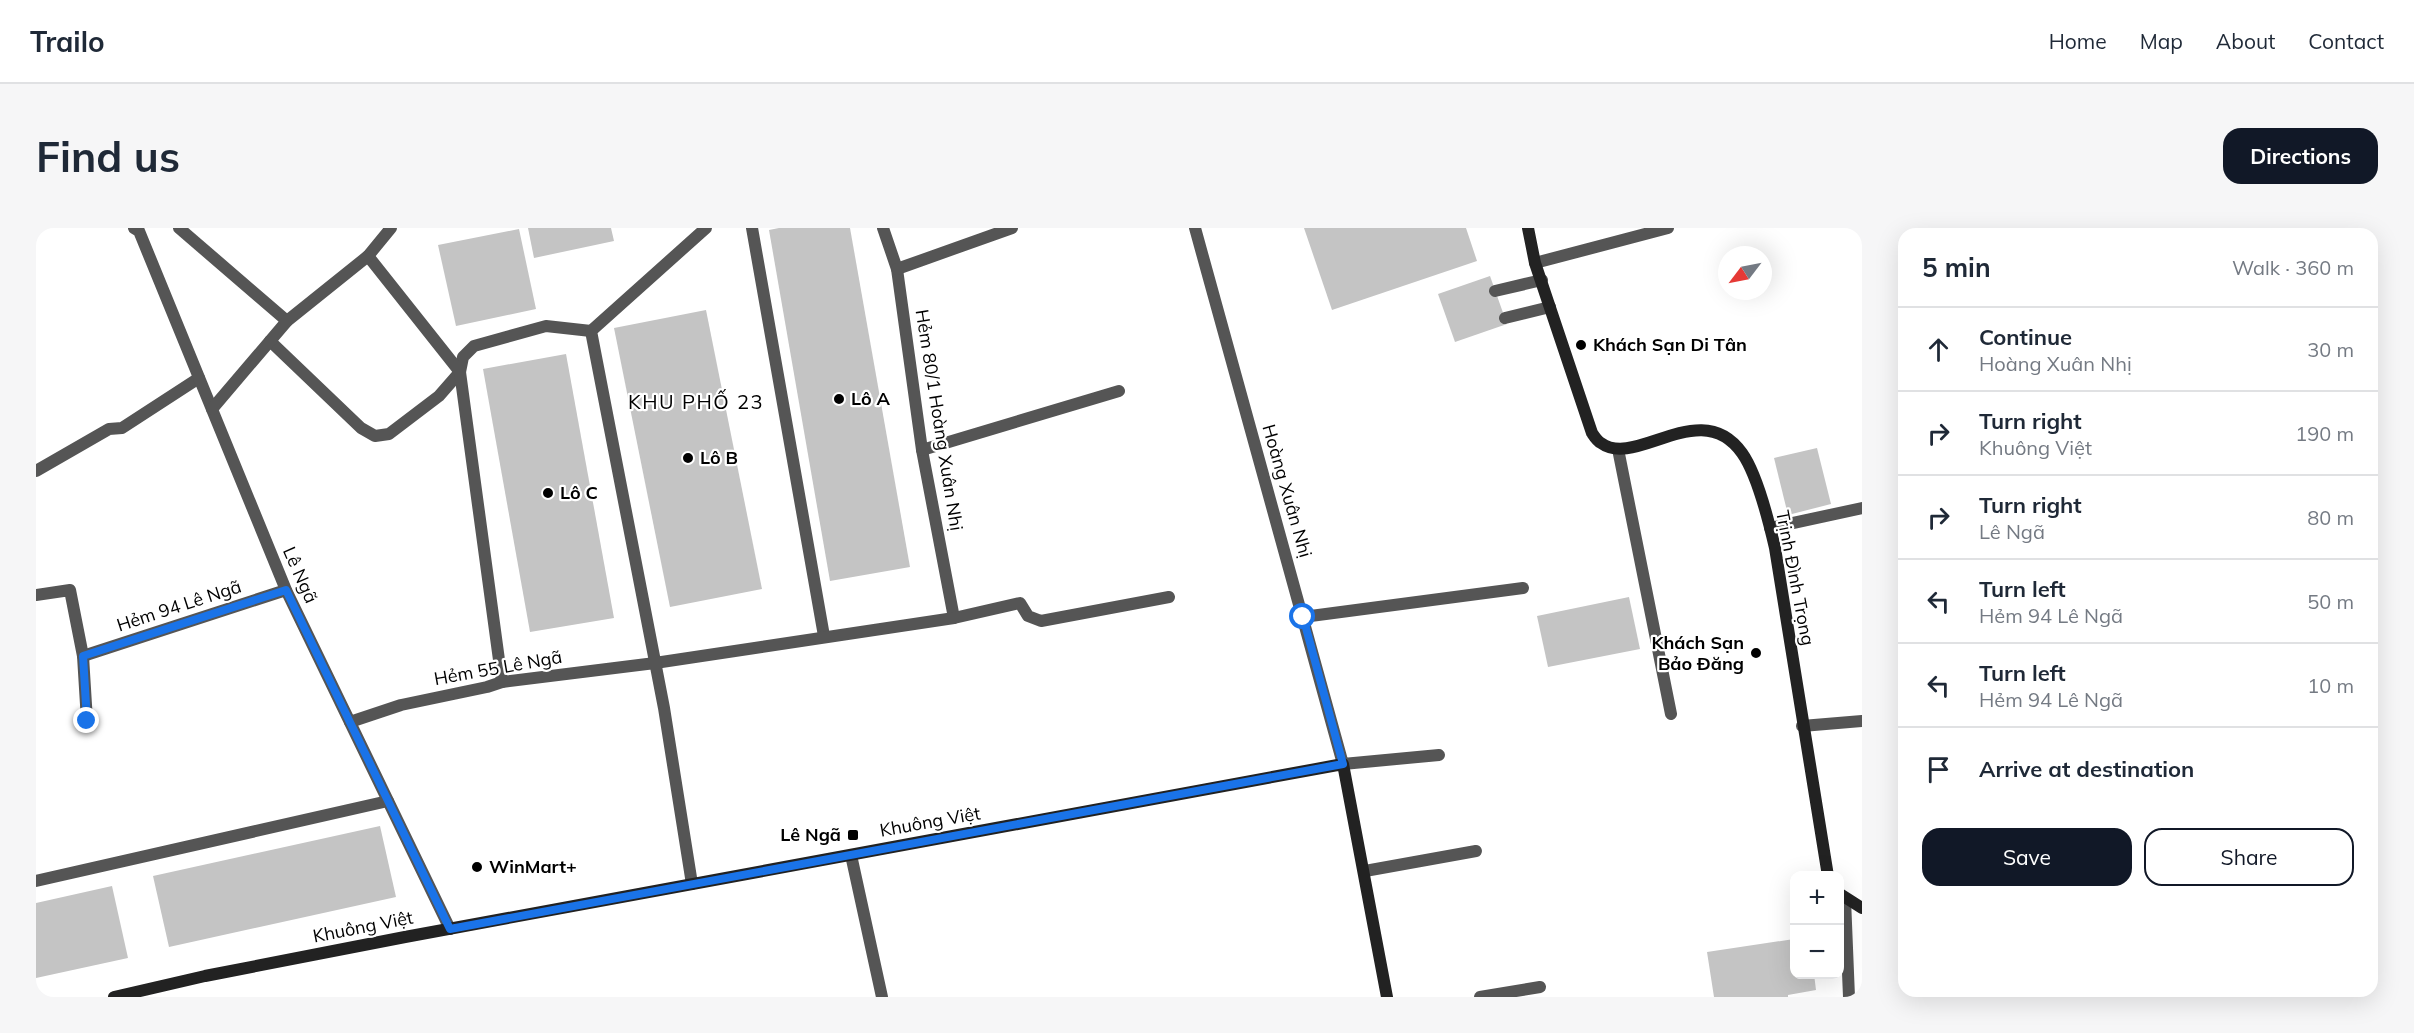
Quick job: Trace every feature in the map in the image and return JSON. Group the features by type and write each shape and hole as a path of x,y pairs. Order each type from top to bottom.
{"street":[{"path":"178,228 287,321"},
{"path":"212,409 287,321 368,256 391,228"},
{"path":"502,682 460,372 463,357 474,346 546,326 591,332 706,228"},
{"path":"752,228 824,636"},
{"name":"Hẻm 80/1 Hoàng Xuân Nhị","path":"883,228 897,269 922,450 954,618"},
{"path":"897,269 1012,228"},
{"name":"Hoàng Xuân Nhị","path":"1195,228 1343,764"},
{"path":"1528,228 1535,263 1592,433 1602,444 1618,449 1671,714"},
{"path":"1535,263 1668,228"},
{"name":"Lê Ngã","path":"138,229 286,590 450,929"},
{"path":"368,256 460,372"},
{"path":"1495,291 1542,280"},
{"path":"1505,318 1550,307"},
{"path":"591,332 655,663 692,884"},
{"path":"270,341 361,428 375,436 389,434 440,396 460,372"},
{"path":"36,471 109,429 122,428 199,378"},
{"path":"922,450 1119,392"},
{"name":"Trịnh Đình Trọng","path":"1618,449 1691,429 1710,432 1728,439 1741,451 1749,465 1770,528 1827,871"},
{"path":"1770,528 1862,508"},
{"path":"1303,617 1523,588"},
{"path":"36,595 70,590 83,656 87,721"},
{"name":"Hẻm 94 Lê Ngã","path":"83,656 286,590"},
{"name":"Hẻm 55 Lê Ngã","path":"350,722 401,705 502,682 655,663 954,618 1020,603 1028,616 1041,621 1169,597"},
{"path":"1802,726 1862,721"},
{"path":"1387,997 1343,764 1438,755"},
{"name":"Khuông Việt","path":"114,997 205,976 450,929 1343,764"},
{"path":"36,881 388,801"},
{"path":"1365,872 1476,851"},
{"path":"851,855 882,997"},
{"path":"1844,897 1862,908"},
{"path":"1844,925 1849,997"},
{"path":"1480,997 1540,987"}],"building":[{"path":"528,228 611,228 614,241 534,258"},
{"name":"Lô A","path":"850,228 910,567 830,581 769,230"},
{"path":"1304,228 1466,228 1477,261 1332,310"},
{"path":"519,229 536,309 456,326 438,245"},
{"path":"1490,276 1507,324 1455,342 1438,294"},
{"name":"Lô B","path":"706,310 762,589 670,607 614,328"},
{"name":"Lô C","path":"566,354 614,618 530,632 483,369"},
{"path":"1817,448 1831,504 1788,515 1774,458"},
{"path":"1629,597 1640,649 1548,667 1537,616"},
{"path":"380,826 396,897 169,947 153,876"},
{"path":"112,886 128,958 36,978 36,903"},
{"path":"1790,940 1790,979 1815,979 1816,990 1788,995 1788,997 1714,997 1707,952"}],"place":[{"name":"Khách Sạn Di Tân","path":"1581,345"},
{"name":"Lô A","path":"839,399"},
{"name":"Lô B","path":"688,458"},
{"name":"Lô C","path":"548,493"},
{"name":"Khách Sạn Bảo Đăng","path":"1756,653"},
{"name":"Lê Ngã","path":"853,835"},
{"name":"WinMart+","path":"477,867"}],"district":[{"name":"KHU PHỐ 23","path":"696,402"}],"route":[{"path":"87,721 83,656 286,590 450,929 1343,764 1303,617"}]}
